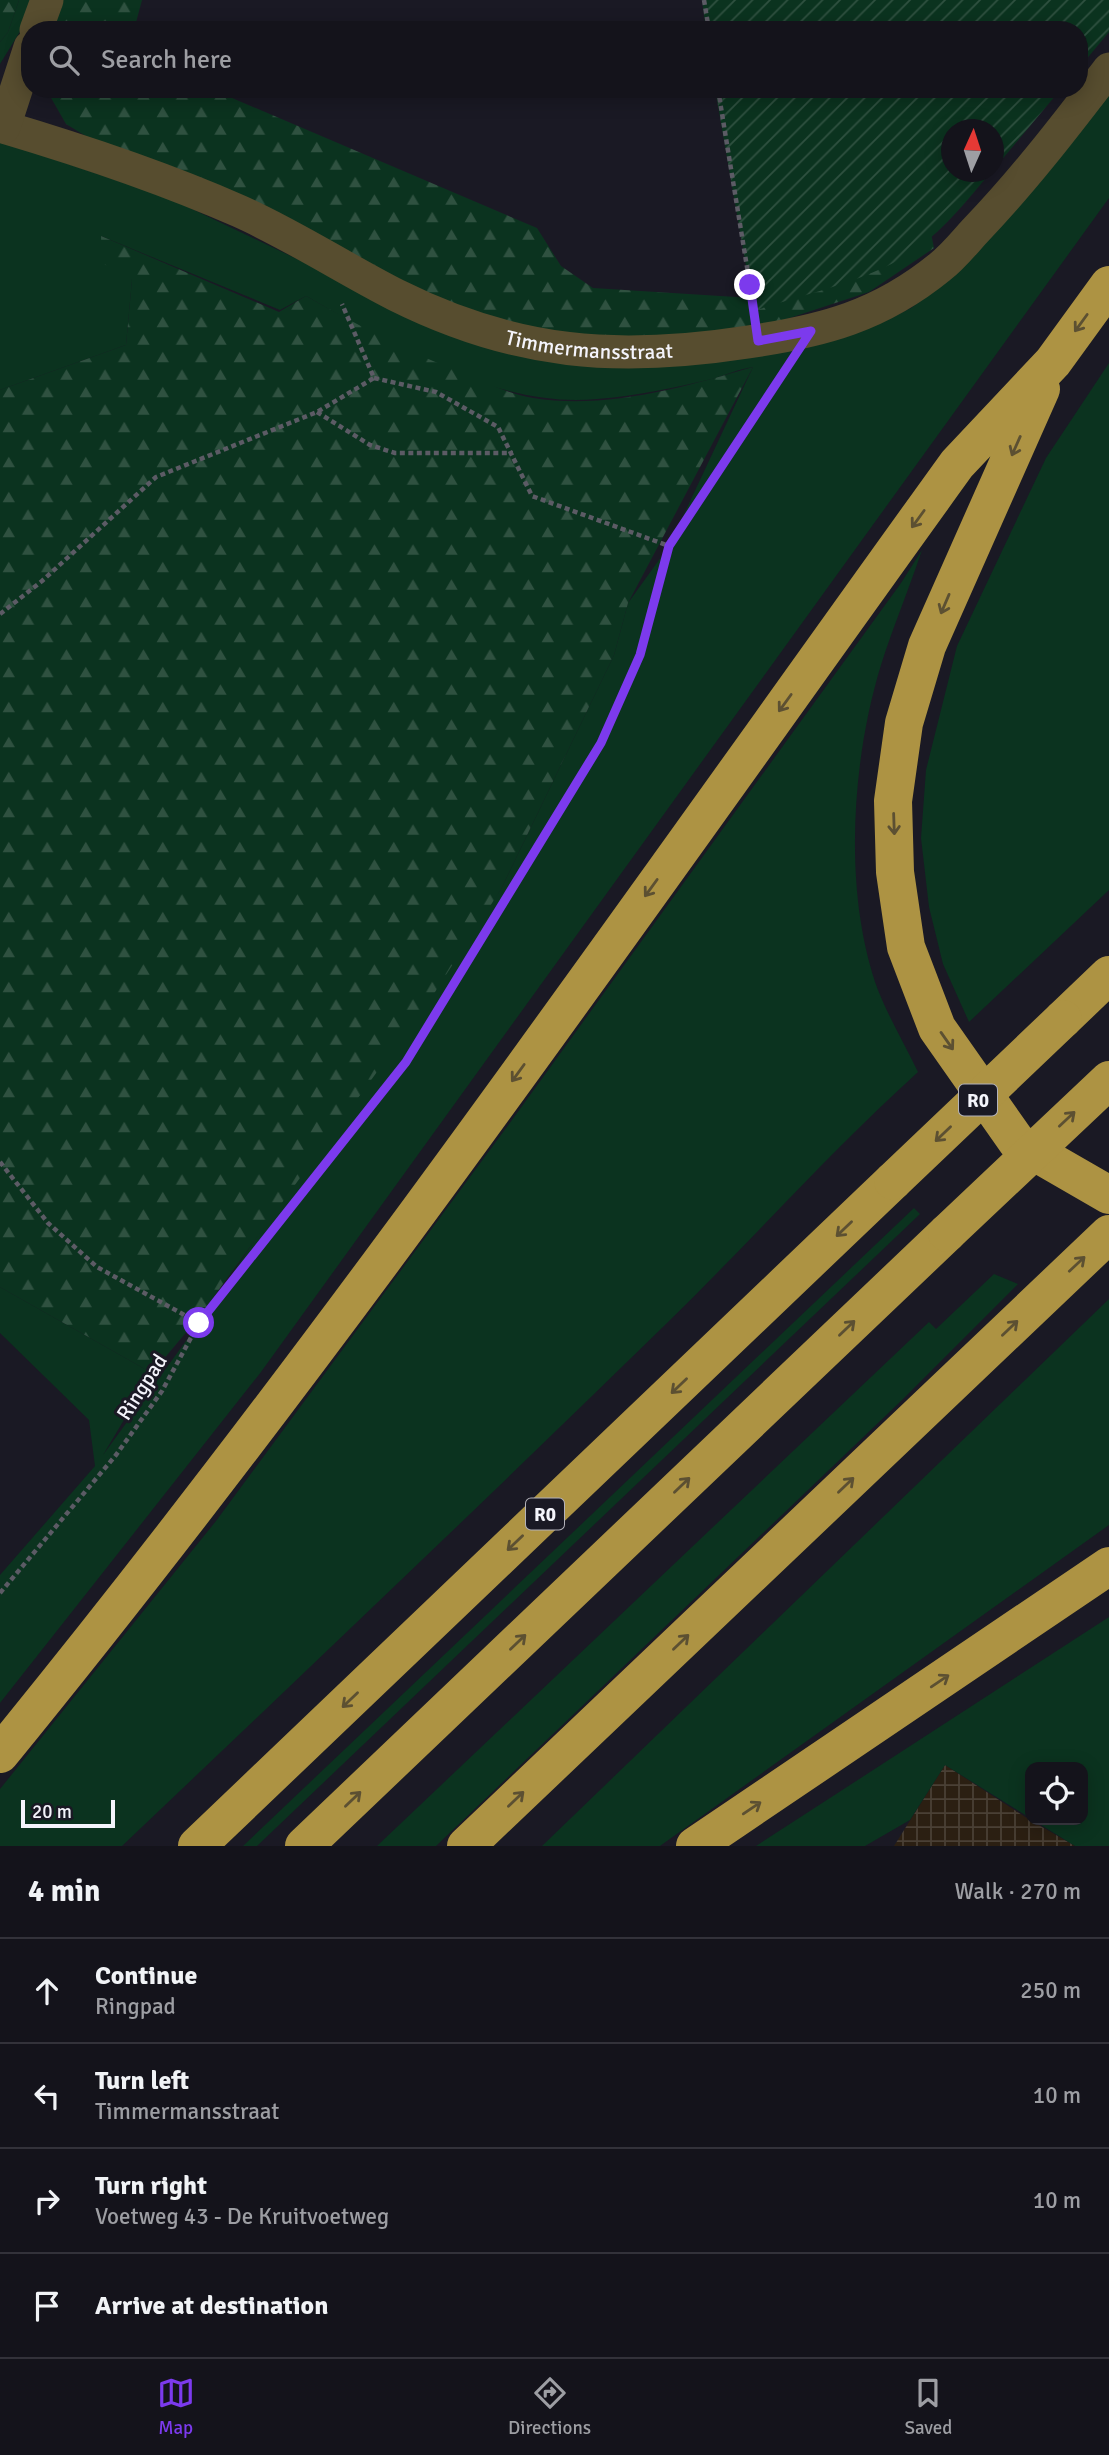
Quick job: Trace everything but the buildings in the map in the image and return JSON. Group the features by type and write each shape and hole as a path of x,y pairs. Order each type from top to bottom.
{"highway":[{"path":"0,1754 135,1589 401,1235 957,464 1054,362 1109,285"},
{"path":"1054,362 927,646 904,723 893,802 895,872 906,947 937,1028 1017,1142 1109,1195"},
{"name":"R0","path":"197,1846 1109,975"},
{"path":"304,1846 1109,1080"},
{"path":"466,1846 1109,1234"},
{"path":"695,1846 1109,1566"},
{"path":"1015,1630 1109,1577"}],"street":[{"path":"39,21 47,0"},
{"name":"Timmermansstraat","path":"1088,95 1109,69"},
{"name":"Timmermansstraat","path":"21,72 2,126 115,162 229,207 421,306 467,324 547,347 618,354 686,351 758,341 854,320 878,309 941,266 1002,203 1086,98"}],"path":[{"path":"704,0 708,21"},
{"path":"719,98 758,341"},
{"path":"322,255 373,378"},
{"name":"Ringpad","path":"0,1593 116,1455 162,1391 199,1323 406,1062 601,743 640,655 669,546 811,331"},
{"path":"0,614 42,581 156,477 317,412 373,378 436,392 498,427 532,496 669,546"},
{"path":"317,412 370,445 395,453 513,453"},
{"path":"0,1162 48,1223 97,1267 199,1323"}],"shaded area":[{"path":"945,1765 1025,1817 1025,1825 1039,1825 1075,1846 894,1846"}],"green space":[{"path":"0,0 19,0 8,32 0,42"},
{"path":"19,0 32,0 24,21 21,21 21,30 0,64 0,42 8,32"},
{"path":"61,0 142,0 136,21 54,21"},
{"path":"702,0 1109,0 1109,32 1088,57 1088,21 705,21"},
{"path":"1109,92 1109,198 261,1372 0,1703 0,1575 95,1466 89,1420 0,1333 0,1287 152,1373 103,1455 199,1323 338,1116 501,889 614,655 628,603 669,546 753,367 683,386 611,398 559,399 521,394 446,369 373,334 306,296 280,310 101,236 132,280 126,345 0,390 0,141 169,198 446,330 885,321 911,308 946,282"},
{"path":"51,98 232,98 537,228 561,266 593,288 752,298 931,233 934,248 869,292 759,328 587,340 475,314 94,141 66,124"},
{"path":"717,98 1053,98 1004,157 1004,119 941,119 941,182 983,182 947,223 916,249 880,269 754,311"},
{"path":"101,236 279,312 306,296 430,359 525,397 560,401 616,399 672,389 753,367 628,603 614,655 501,889 435,992 199,1317 152,1373 0,1287 0,390 126,345 132,280 102,263"},
{"path":"1109,363 1109,890 969,1022 943,964 929,907 921,838 926,770 957,646 1046,458"},
{"path":"922,550 881,665 871,703 863,744 855,828 859,912 867,952 882,1000 918,1072 853,1133 698,1293 122,1846 0,1846 0,1789 216,1521 512,1120 901,583"},
{"path":"914,1208 920,1214 257,1846 243,1846"},
{"path":"994,1274 1018,1284 901,1401 436,1846 377,1846 929,1322 936,1329"},
{"path":"1109,1299 1109,1525 660,1846 542,1846"},
{"path":"1109,1617 1109,1846 1075,1846 1041,1825 1088,1825 1088,1762 1025,1762 1025,1815 945,1765 910,1820 865,1846 756,1846"}],"route":[{"path":"199,1323 406,1062 563,800 601,743 640,655 669,546 811,331 758,341 750,285"}]}
